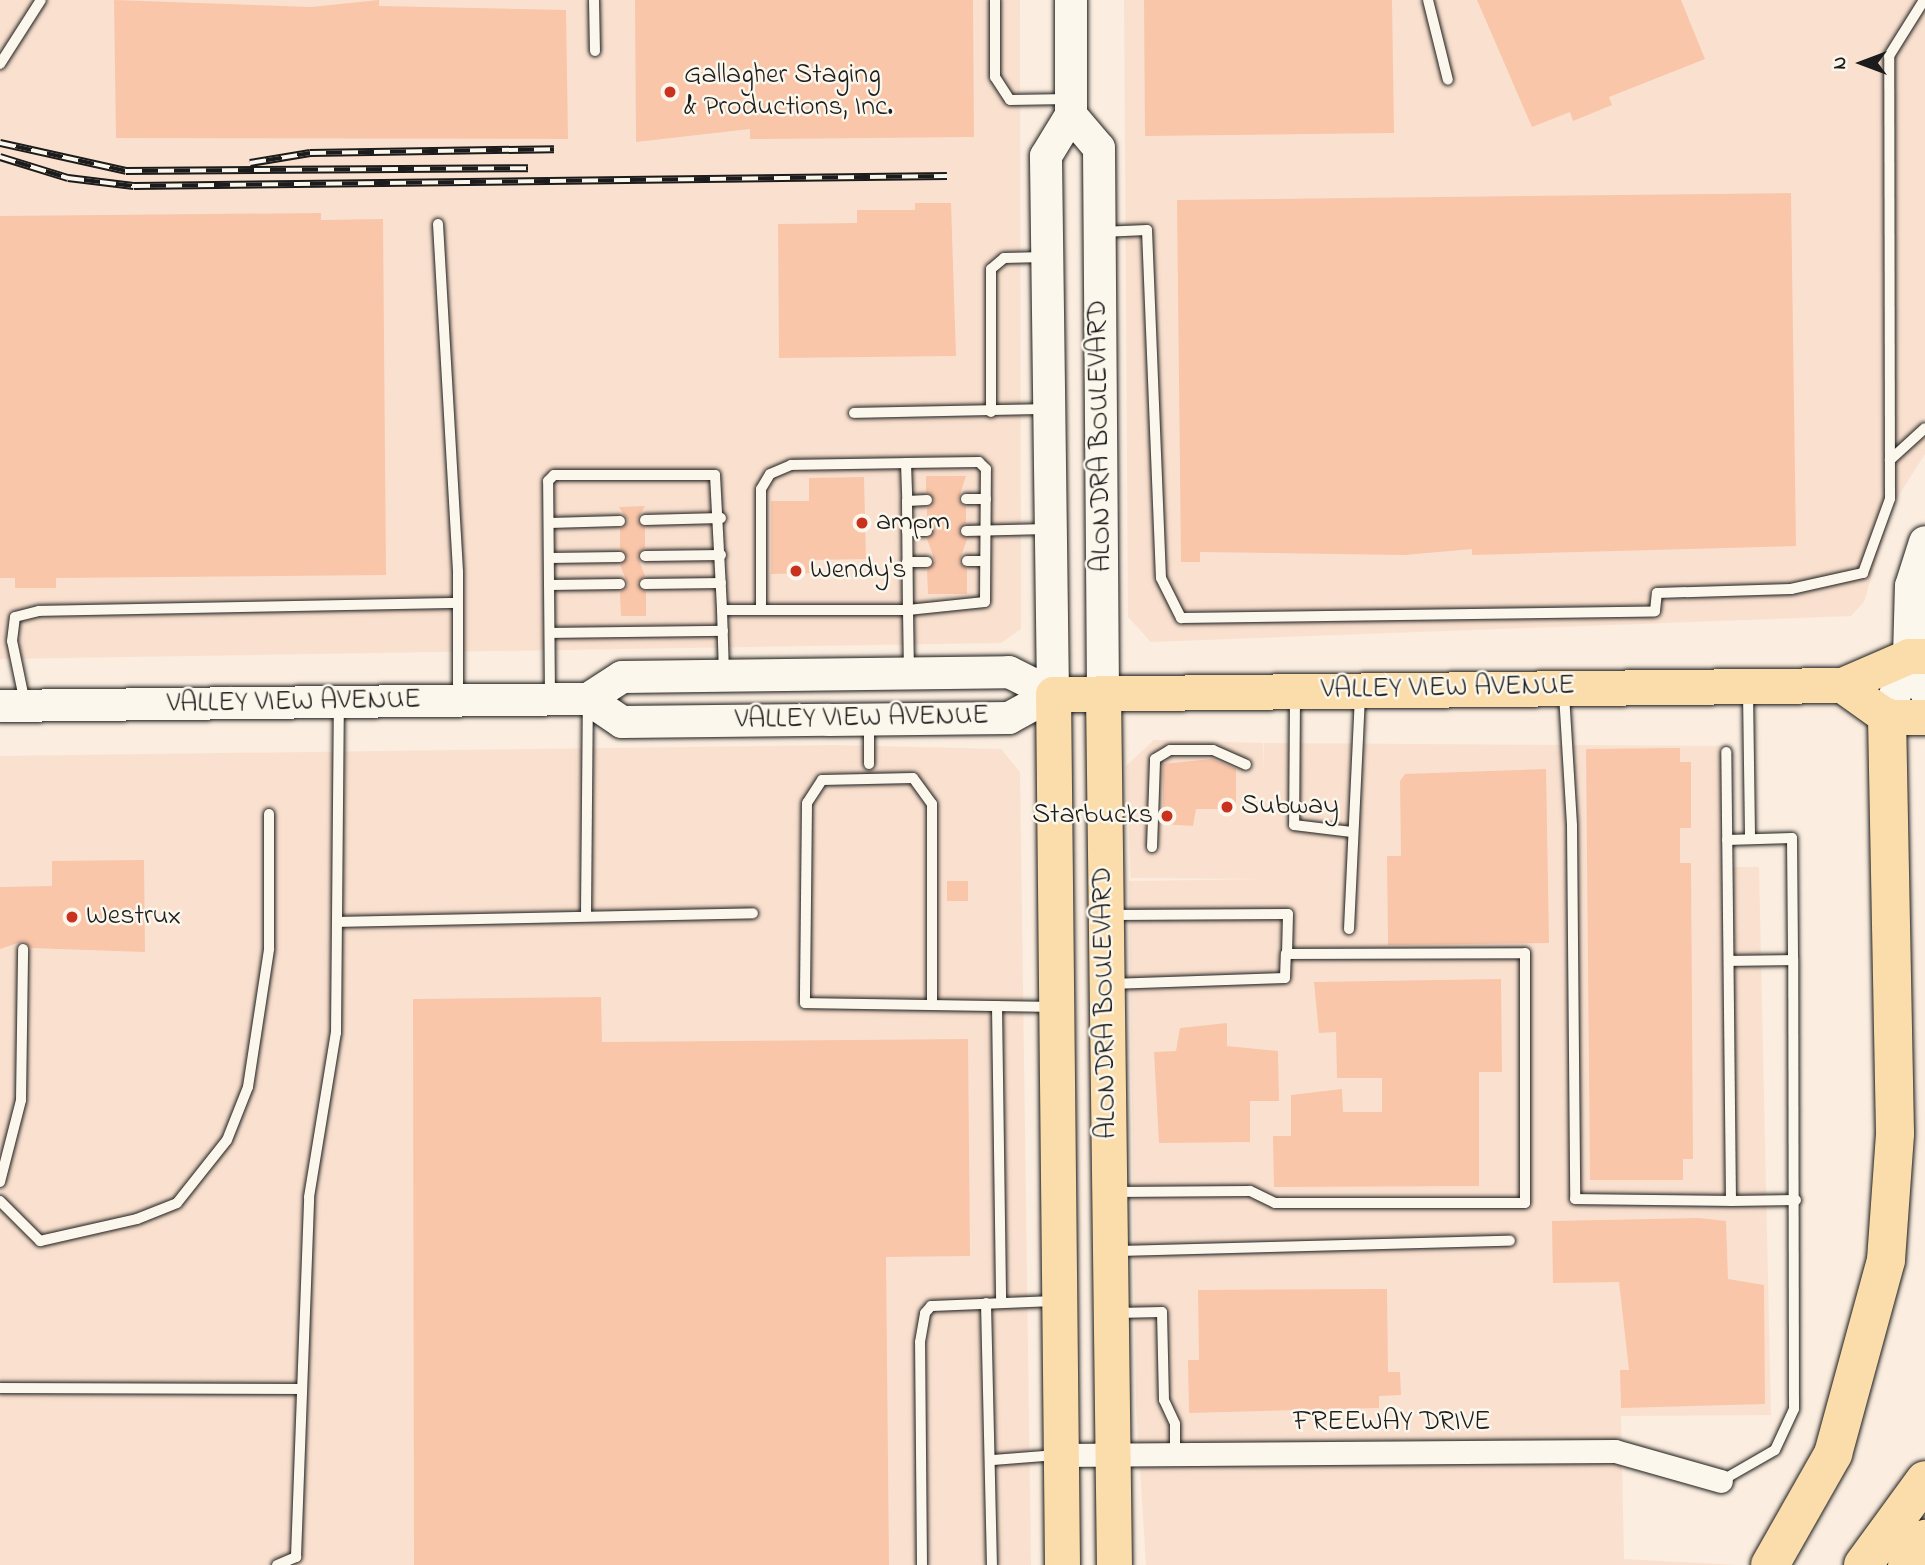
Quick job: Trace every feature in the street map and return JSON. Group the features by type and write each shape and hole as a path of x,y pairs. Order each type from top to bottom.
{"highway":[{"path":"1770,1565 1833,1454 1886,1260 1895,1133 1887,717"},
{"path":"1863,1565 1925,1480"},
{"path":"1907,1565 1925,1539"}],"main road":[{"path":"1071,0 1072,107"},
{"name":"ALONDRA BOULEVARD","path":"1062,1565 1046,156 1072,107 1099,148 1105,915 1114,1565"},
{"path":"1925,542 1911,586 1917,656 1925,691"},
{"path":"1887,717 1917,656"},
{"name":"VALLEY VIEW AVENUE","path":"588,699 622,722 1009,718 1054,694 1842,685 1917,656"},
{"name":"VALLEY VIEW AVENUE","path":"13,705 588,699 622,677 909,673 1009,672 1054,694"},
{"path":"1842,685 1887,717 1925,717"}],"street":[{"name":"FREEWAY DRIVE","path":"1059,1455 1615,1451 1721,1481"}],"lane":[{"path":"0,64 41,0"},
{"path":"594,0 595,51"},
{"path":"995,0 995,77 1010,100 1072,107"},
{"path":"1429,0 1448,80"},
{"path":"1099,232 1147,230 1161,578 1181,618 1655,611 1657,593 1791,589 1863,573 1891,499 1889,56 1924,0"},
{"path":"438,224 458,603 458,701"},
{"path":"990,412 990,269 1004,258 1047,257"},
{"path":"854,413 1049,409"},
{"path":"1891,460 1925,428"},
{"path":"722,611 979,607 985,602 986,469 979,462 791,465 770,474 761,489 761,610"},
{"path":"906,463 909,673"},
{"path":"550,700 549,523 554,475 715,475 721,518 724,676"},
{"path":"966,499 986,499"},
{"path":"907,501 927,500"},
{"path":"645,520 721,518"},
{"path":"549,523 620,521"},
{"path":"967,531 1051,528"},
{"path":"907,531 927,531"},
{"path":"645,556 721,555"},
{"path":"549,558 620,556"},
{"path":"967,561 985,561"},
{"path":"907,562 927,562"},
{"path":"645,584 722,583"},
{"path":"550,585 620,584"},
{"path":"13,705 15,617 40,611 458,603"},
{"path":"550,633 723,631"},
{"path":"0,635 13,635"},
{"path":"1748,685 1750,839"},
{"path":"1563,688 1572,825 1576,1199 1796,1200"},
{"path":"1349,929 1352,832 1360,763 1361,690"},
{"path":"1295,691 1294,825 1352,832"},
{"path":"586,915 588,699"},
{"path":"277,1565 296,1557 309,1197 336,1033 339,702"},
{"path":"869,729 869,764"},
{"path":"1152,846 1155,759 1170,750 1213,750 1246,765"},
{"path":"1726,752 1731,1201"},
{"path":"932,1005 932,804 913,778 822,780 807,803 805,1003 1056,1007"},
{"path":"0,1201 40,1241 136,1219 177,1203 226,1140 248,1087 269,949 270,814"},
{"path":"1721,1481 1774,1450 1794,1409 1796,1200 1792,838 1727,840"},
{"path":"339,922 753,913"},
{"path":"1105,915 1287,914 1284,978 1106,984"},
{"path":"0,1182 21,1100 23,948"},
{"path":"1108,1192 1250,1191 1275,1203 1525,1203 1525,953 1287,954"},
{"path":"1729,961 1793,960"},
{"path":"997,1006 1001,1303"},
{"path":"1109,1251 1510,1241"},
{"path":"922,1565 920,1327 931,1306 1058,1301"},
{"path":"986,1303 993,1460 992,1565"},
{"path":"1110,1313 1162,1312 1164,1400 1175,1424 1175,1455"},
{"path":"0,1388 300,1389"},
{"path":"993,1460 1059,1455"}],"shaded area":[{"path":"0,0 1020,0 1021,629 1001,643 0,659"},
{"path":"1124,0 1925,0 1925,454 1892,506 1864,602 1851,616 1151,642 1128,617"},
{"path":"1154,740 1263,743 1264,771 1264,743 1732,746 1731,867 1759,867 1771,1415 1621,1416 1624,1559 1737,1565 1146,1565 1136,1405 1129,881 1265,879 1131,878 1126,766"},
{"path":"834,745 1001,749 1020,772 1031,1565 0,1565 0,756"}],"building":[{"path":"114,0 311,7 379,0 379,6 566,10 568,139 116,138"},
{"path":"635,0 973,0 974,137 750,139 750,129 636,142"},
{"path":"1144,0 1392,0 1394,133 1145,136"},
{"path":"1477,0 1681,0 1705,59 1609,97 1612,105 1573,121 1570,112 1532,127"},
{"path":"1791,193 1796,546 1472,555 1472,549 1405,555 1200,552 1200,562 1181,562 1177,200"},
{"path":"915,203 951,203 956,356 779,358 778,224 857,223 857,210 915,210"},
{"path":"321,213 321,220 383,219 386,575 56,578 56,588 15,588 15,578 0,578 0,216"},
{"path":"926,476 966,476 958,500 966,507 966,523 958,531 967,539 959,562 967,569 967,594 928,594 927,570 935,561 927,539 935,530 927,523 927,508 935,500 926,492"},
{"path":"864,477 866,559 815,560 816,573 771,574 771,501 809,501 809,478"},
{"path":"645,506 637,520 645,528 645,548 637,555 645,576 637,583 646,592 646,616 621,616 620,592 628,585 620,565 628,558 620,549 620,529 628,521 619,507"},
{"path":"1680,748 1680,762 1691,762 1691,828 1680,828 1680,863 1691,863 1693,1159 1683,1159 1683,1180 1590,1180 1586,749"},
{"path":"1212,759 1236,769 1236,809 1196,809 1193,826 1163,824 1163,764"},
{"path":"1546,769 1549,943 1388,945 1387,856 1401,856 1400,781 1405,774"},
{"name":"Westrux","path":"144,860 145,952 31,948 24,941 0,949 0,887 52,886 52,861"},
{"path":"947,881 968,881 968,901 947,901"},
{"path":"1501,979 1502,1072 1479,1072 1479,1186 1274,1187 1273,1136 1291,1136 1291,1095 1342,1089 1343,1112 1382,1112 1382,1078 1337,1078 1336,1032 1319,1033 1314,982"},
{"path":"601,997 602,1042 968,1039 970,1256 886,1257 889,1565 414,1565 413,999"},
{"path":"1227,1023 1227,1046 1278,1051 1279,1101 1250,1101 1250,1142 1159,1143 1154,1052 1176,1051 1180,1028"},
{"path":"1699,1218 1726,1221 1728,1279 1764,1285 1765,1404 1621,1408 1620,1370 1629,1370 1619,1282 1553,1283 1552,1221"},
{"path":"1387,1289 1388,1372 1400,1372 1401,1395 1379,1396 1379,1408 1189,1413 1188,1360 1199,1360 1198,1290"}],"railway":[{"path":"0,143 126,171 528,168"},
{"path":"250,163 310,153 554,149"},
{"path":"0,157 68,178 134,186 947,176"}],"place":[{"name":"Gallagher Staging & Productions, Inc.","path":"670,92"},
{"name":"ampm","path":"862,523"},
{"name":"Wendy's","path":"796,571"},
{"name":"Subway","path":"1227,807"},
{"name":"Starbucks","path":"1167,816"},
{"name":"Westrux","path":"72,917"}]}
